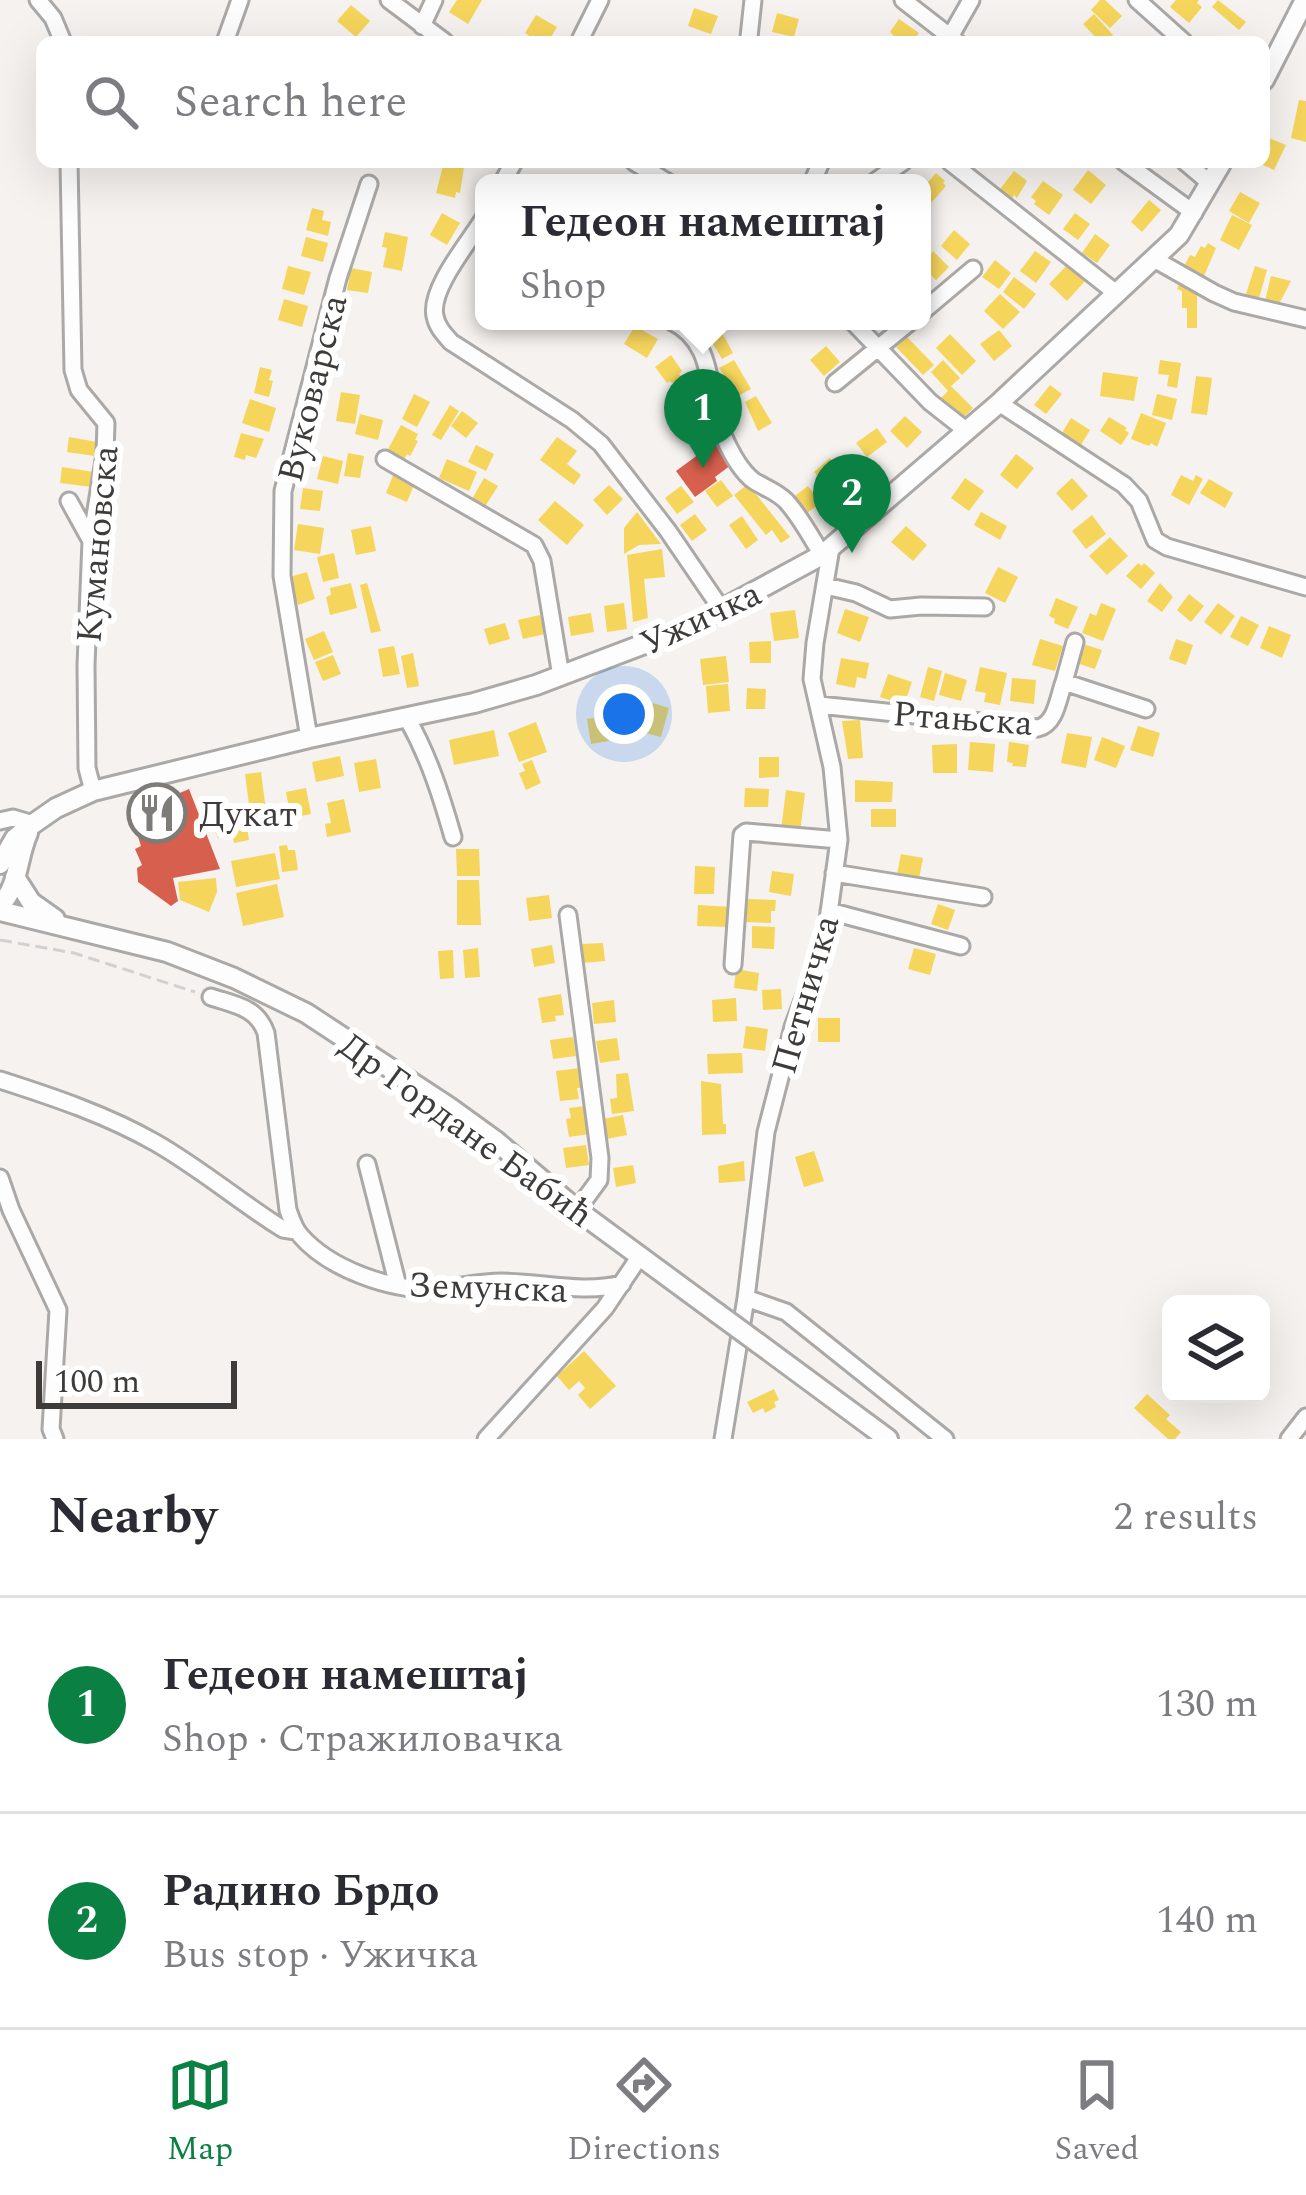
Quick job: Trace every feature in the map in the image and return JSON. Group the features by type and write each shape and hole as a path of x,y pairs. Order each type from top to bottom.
{"main road":[{"path":"1270,70 1303,12"},
{"name":"Ужичка","path":"0,908 12,892 8,871 15,838 56,808 93,791 504,695 667,636 826,552 999,403 1179,235 1219,168"},
{"path":"8,871 31,902 76,928"},
{"name":"Др Гордане Бабић","path":"0,908 194,961 305,1013 465,1118 577,1210 888,1439"}],"street":[{"path":"38,0 60,36"},
{"path":"227,36 240,0"},
{"path":"389,0 437,36"},
{"path":"422,26 434,0"},
{"path":"582,36 600,0"},
{"path":"749,36 754,0"},
{"path":"903,0 950,36"},
{"path":"955,36 971,0"},
{"path":"1137,0 1177,36"},
{"name":"Кумановска","path":"69,168 73,370 79,390 106,423 91,541 86,665 87,768 93,791"},
{"path":"958,168 1116,293"},
{"path":"1132,168 1194,213"},
{"path":"1192,168 1210,183"},
{"name":"Вуковарска","path":"309,738 282,576 283,491 338,278 369,184"},
{"path":"475,233 438,291 434,308 438,325 451,342 601,444 722,610"},
{"path":"1154,259 1234,302 1306,319"},
{"path":"931,304 973,269"},
{"path":"688,330 701,349 722,432 734,457 756,482 790,505 826,552"},
{"path":"861,330 929,402 967,431"},
{"path":"835,383 900,330"},
{"path":"999,403 1124,485 1139,501 1155,540 1306,587"},
{"path":"385,458 534,545 542,561 561,676"},
{"path":"69,501 91,541"},
{"name":"Петничка","path":"722,1439 746,1298 766,1132 793,1027 825,942 830,911 838,840 832,767 812,679 826,586 826,552"},
{"path":"826,586 890,609 985,607"},
{"path":"1064,682 1075,642"},
{"name":"Ртањска","path":"819,705 1038,728 1051,721 1064,682 1146,710"},
{"path":"407,718 437,778 453,837"},
{"path":"0,821 13,818 33,824"},
{"path":"733,964 742,835 838,840"},
{"path":"834,873 983,897"},
{"path":"830,911 961,946"},
{"path":"568,915 600,1158 599,1180 577,1210"},
{"path":"211,997 253,1010 266,1033 288,1210 296,1231"},
{"name":"Земунска","path":"0,1080 50,1095 158,1144 357,1273 398,1286 432,1289 499,1282 597,1290 622,1284"},
{"path":"367,1164 398,1286"},
{"path":"0,1178 58,1310 51,1429 55,1439"},
{"path":"486,1439 605,1308 640,1256"},
{"path":"746,1298 786,1312 945,1439"},
{"path":"1288,1439 1306,1418"}],"path":[{"path":"0,940 74,953 211,997"}],"building: Homes":[{"path":"457,0 482,0 468,24 449,12"},
{"path":"1100,0 1122,16 1110,28 1091,10"},
{"path":"1176,0 1199,0 1202,7 1189,23 1170,7"},
{"path":"1218,0 1246,22 1239,30 1212,7"},
{"path":"351,5 370,21 355,36 337,21"},
{"path":"694,8 718,16 711,34 688,26"},
{"path":"777,13 799,19 794,36 772,32"},
{"path":"1094,14 1113,35 1094,36 1083,24"},
{"path":"536,15 557,27 552,36 525,33"},
{"path":"899,19 919,33 894,36 890,32"},
{"path":"1299,100 1306,101 1306,142 1291,138"},
{"path":"1270,138 1286,145 1274,170 1270,168"},
{"path":"442,168 464,168 455,198 436,193"},
{"path":"1088,170 1106,185 1091,204 1073,190"},
{"path":"1014,171 1027,181 1012,199 1000,189"},
{"path":"936,173 946,186 931,203 931,179"},
{"path":"1043,181 1063,195 1049,215 1031,197"},
{"path":"1240,192 1260,203 1249,223 1229,211"},
{"path":"1149,200 1161,210 1142,232 1131,222"},
{"path":"312,208 324,211 322,220 331,222 328,236 306,230"},
{"path":"442,213 460,223 447,245 430,235"},
{"path":"1075,213 1090,224 1078,240 1063,229"},
{"path":"1232,215 1252,225 1239,250 1220,240"},
{"path":"954,230 970,244 957,260 941,246"},
{"path":"385,232 408,237 402,271 383,267"},
{"path":"1095,234 1110,245 1097,263 1082,253"},
{"path":"306,237 328,243 323,262 301,256"},
{"path":"1208,243 1216,248 1204,276 1184,266 1190,255 1195,257"},
{"path":"1035,251 1051,262 1036,283 1020,271"},
{"path":"931,254 949,267 936,280 931,275"},
{"path":"995,260 1011,273 999,289 982,277"},
{"path":"1069,263 1086,280 1067,301 1049,284"},
{"path":"288,266 311,272 304,295 282,289"},
{"path":"1255,266 1267,270 1259,298 1246,294"},
{"path":"351,268 372,272 368,293 347,290"},
{"path":"1271,276 1291,281 1279,304 1265,301"},
{"path":"1014,277 1036,294 1024,309 1003,292"},
{"path":"1179,284 1197,290 1197,328 1187,328"},
{"path":"1000,294 1020,312 1003,329 984,311"},
{"path":"284,299 308,306 302,327 278,320"},
{"path":"633,330 658,339 647,358 624,344"},
{"path":"721,330 733,353 722,359 706,332"},
{"path":"999,330 1012,346 994,361 980,344"},
{"path":"950,334 976,361 962,375 936,348"},
{"path":"907,337 934,365 923,375 896,347"},
{"path":"826,346 840,362 824,376 810,360"},
{"path":"671,355 682,371 681,377 667,383 655,367"},
{"path":"734,360 751,389 738,396 719,368"},
{"path":"943,360 960,378 951,386 973,408 961,420 940,399 948,391 931,372"},
{"path":"1160,360 1181,363 1177,388 1167,386 1169,375 1158,374"},
{"path":"260,367 272,370 269,397 254,393"},
{"path":"1103,372 1138,377 1134,401 1100,396"},
{"path":"1196,376 1212,378 1207,415 1191,413"},
{"path":"1050,385 1062,394 1046,414 1034,405"},
{"path":"341,392 360,395 355,424 336,421"},
{"path":"414,394 430,402 417,427 402,419"},
{"path":"1157,394 1177,399 1172,420 1152,415"},
{"path":"756,396 772,423 758,431 745,402"},
{"path":"250,399 276,408 269,432 242,423"},
{"path":"450,405 459,411 441,440 432,435"},
{"path":"462,411 478,423 466,438 451,426"},
{"path":"1141,413 1166,423 1157,447 1131,439"},
{"path":"360,414 383,420 378,440 355,434"},
{"path":"905,416 922,432 907,448 890,431"},
{"path":"1109,417 1127,428 1121,445 1100,431"},
{"path":"1071,418 1090,430 1078,450 1059,438"},
{"path":"401,425 418,434 404,460 387,451"},
{"path":"877,428 887,442 867,457 856,443"},
{"path":"241,433 264,439 256,458 234,457"},
{"path":"69,437 97,442 95,456 67,452"},
{"path":"557,437 577,451 567,464 581,475 574,485 540,460"},
{"path":"476,445 494,454 486,471 468,462"},
{"path":"348,453 364,456 360,478 344,476"},
{"path":"1016,454 1034,468 1017,489 1000,475"},
{"path":"323,456 343,461 338,484 317,479"},
{"path":"830,458 847,479 831,493 814,472"},
{"path":"447,459 477,472 469,491 439,478"},
{"path":"62,467 94,472 92,487 60,483"},
{"path":"394,473 415,482 407,502 386,493"},
{"path":"1181,475 1193,481 1196,475 1203,479 1189,505 1171,495"},
{"path":"484,478 498,486 482,505 472,499"},
{"path":"965,478 984,491 969,511 951,498"},
{"path":"1072,478 1088,496 1072,511 1056,493"},
{"path":"1209,479 1233,493 1225,508 1200,493"},
{"path":"721,480 733,496 717,507 705,491"},
{"path":"748,484 790,537 781,543 772,530 766,535 734,495"},
{"path":"609,485 623,499 607,515 593,500"},
{"path":"681,486 694,502 677,514 665,498"},
{"path":"808,486 821,503 804,515 792,498"},
{"path":"303,488 323,491 320,511 300,509"},
{"path":"555,501 584,525 567,545 538,520"},
{"path":"637,512 661,544 639,545 624,554 624,528"},
{"path":"981,512 1007,526 1000,540 974,525"},
{"path":"695,514 707,530 692,541 680,525"},
{"path":"1092,515 1106,534 1086,549 1072,531"},
{"path":"742,516 758,540 746,549 729,525"},
{"path":"298,524 324,528 320,554 294,550"},
{"path":"371,526 376,551 356,555 351,530"},
{"path":"906,526 927,545 913,561 891,542"},
{"path":"1110,537 1128,556 1107,575 1089,556"},
{"path":"662,549 665,577 644,579 648,618 633,622 627,555"},
{"path":"334,553 339,578 323,582 317,557"},
{"path":"1138,563 1155,573 1141,589 1126,576"},
{"path":"998,567 1018,577 1005,603 985,593"},
{"path":"307,572 315,599 298,605 286,578"},
{"path":"351,583 357,608 330,615 326,597 331,595 330,588"},
{"path":"367,583 381,631 371,633 360,585"},
{"path":"1160,583 1173,597 1162,612 1147,601"},
{"path":"1189,594 1204,606 1191,622 1177,610"},
{"path":"1056,598 1078,607 1068,629 1049,616"},
{"path":"624,603 627,629 607,632 604,606"},
{"path":"1101,603 1116,609 1103,641 1082,633 1090,613 1096,616"},
{"path":"1218,603 1235,616 1221,635 1204,622"},
{"path":"845,609 869,617 860,642 837,633"},
{"path":"795,610 799,638 774,641 770,613"},
{"path":"591,613 594,632 571,636 568,617"},
{"path":"540,615 545,634 523,639 518,620"},
{"path":"1241,616 1259,625 1248,646 1230,637"},
{"path":"505,623 510,639 489,645 484,629"},
{"path":"1269,626 1291,635 1282,658 1260,648"},
{"path":"324,631 333,652 314,660 305,639"},
{"path":"1040,639 1063,646 1055,671 1032,665"},
{"path":"1176,639 1193,645 1186,665 1169,659"},
{"path":"771,641 771,663 750,663 749,642"},
{"path":"1083,644 1102,650 1095,669 1076,663"},
{"path":"394,646 400,674 383,677 378,649"},
{"path":"413,653 419,686 407,688 401,656"},
{"path":"333,655 341,674 323,681 315,662"},
{"path":"726,656 729,682 703,685 700,659"},
{"path":"841,658 869,663 866,679 857,677 855,688 836,684"},
{"path":"928,667 942,671 934,701 920,697"},
{"path":"980,667 1007,673 1000,705 984,702 986,693 975,691"},
{"path":"945,673 967,680 961,701 939,695"},
{"path":"888,674 912,682 904,705 880,697"},
{"path":"1012,678 1036,680 1034,704 1010,701"},
{"path":"728,684 730,711 708,713 706,686"},
{"path":"747,688 766,689 765,709 746,709"},
{"path":"653,703 669,708 661,737 645,733"},
{"path":"605,716 609,741 591,744 587,719"},
{"path":"860,720 863,758 848,759 842,721"},
{"path":"536,722 547,752 519,762 508,733"},
{"path":"1138,726 1160,733 1153,757 1130,750"},
{"path":"494,730 499,756 454,765 449,740"},
{"path":"1067,733 1092,737 1086,768 1061,763"},
{"path":"1102,737 1125,746 1116,768 1094,760"},
{"path":"970,742 995,744 993,772 968,770"},
{"path":"1009,742 1029,745 1026,767 1007,762"},
{"path":"957,744 957,773 933,773 932,745"},
{"path":"340,756 344,776 316,782 312,762"},
{"path":"759,757 779,757 779,777 759,778"},
{"path":"376,759 381,788 359,792 354,763"},
{"path":"532,760 541,783 526,790 519,773 525,771 522,764"},
{"path":"261,772 267,818 251,820 245,774"},
{"path":"855,780 893,782 892,802 855,802"},
{"path":"306,788 311,814 291,818 286,792"},
{"path":"745,788 769,789 768,807 744,807"},
{"path":"786,790 805,793 800,832 781,830"},
{"path":"344,799 351,832 327,837 325,824 331,823 327,803"},
{"path":"217,801 231,833 218,838 204,807"},
{"path":"243,804 249,840 234,843 228,807"},
{"path":"871,809 896,809 896,827 871,827"},
{"path":"287,845 288,850 295,850 298,870 282,872 279,846"},
{"path":"456,849 479,849 480,876 457,876"},
{"path":"275,853 280,879 236,887 231,861"},
{"path":"901,854 923,858 919,879 897,874"},
{"path":"695,866 715,867 714,894 694,894"},
{"path":"772,871 794,874 791,896 769,892"},
{"path":"216,878 217,892 209,912 180,900 178,882"},
{"path":"457,880 479,880 481,925 457,925"},
{"path":"277,884 284,917 243,926 236,893"},
{"path":"549,895 552,918 529,921 526,898"},
{"path":"747,899 776,900 771,923 746,922"},
{"path":"938,904 955,910 948,930 931,924"},
{"path":"698,905 731,907 730,927 697,926"},
{"path":"752,926 775,927 774,949 752,948"},
{"path":"603,943 605,961 583,963 581,944"},
{"path":"552,945 555,963 534,967 531,949"},
{"path":"478,948 480,977 465,978 463,950"},
{"path":"914,948 936,954 930,975 908,969"},
{"path":"453,950 454,978 440,979 438,951"},
{"path":"736,969 759,973 757,991 734,988"},
{"path":"781,989 782,1009 763,1010 762,990"},
{"path":"561,994 564,1015 542,1023 538,998"},
{"path":"736,998 737,1021 713,1022 712,1000"},
{"path":"614,1000 616,1022 594,1024 592,1003"},
{"path":"818,1018 840,1018 840,1042 818,1042"},
{"path":"746,1026 768,1029 765,1051 743,1048"},
{"path":"573,1037 576,1056 553,1059 550,1040"},
{"path":"617,1038 620,1060 600,1063 596,1041"},
{"path":"742,1053 743,1073 708,1074 707,1054"},
{"path":"580,1068 583,1088 577,1088 579,1099 560,1101 556,1071"},
{"path":"628,1073 634,1111 612,1114 616,1074"},
{"path":"701,1081 721,1084 726,1134 702,1135"},
{"path":"585,1106 589,1134 569,1137 569,1108"},
{"path":"623,1115 627,1135 607,1139 603,1119"},
{"path":"586,1145 589,1165 566,1168 563,1148"},
{"path":"814,1151 824,1181 804,1187 795,1157"},
{"path":"744,1161 745,1181 719,1183 718,1166"},
{"path":"633,1165 636,1183 616,1187 613,1168"},
{"path":"584,1351 616,1386 590,1409 578,1395 585,1388 579,1381 569,1390 557,1376"},
{"path":"774,1389 779,1400 774,1402 776,1407 753,1413 747,1402"},
{"path":"1147,1394 1181,1432 1175,1439 1168,1439 1134,1408"}],"building: Shops":[{"path":"714,443 731,465 695,497 676,471"},
{"path":"189,789 220,869 173,878 178,901 171,906 138,882 137,868 142,865 135,849 141,846 131,814"}],"place":[{"name":"Гедеон намештај","path":"703,468"},
{"name":"Радино Брдо","path":"852,553"},
{"name":"Дукат","path":"157,813"}]}
